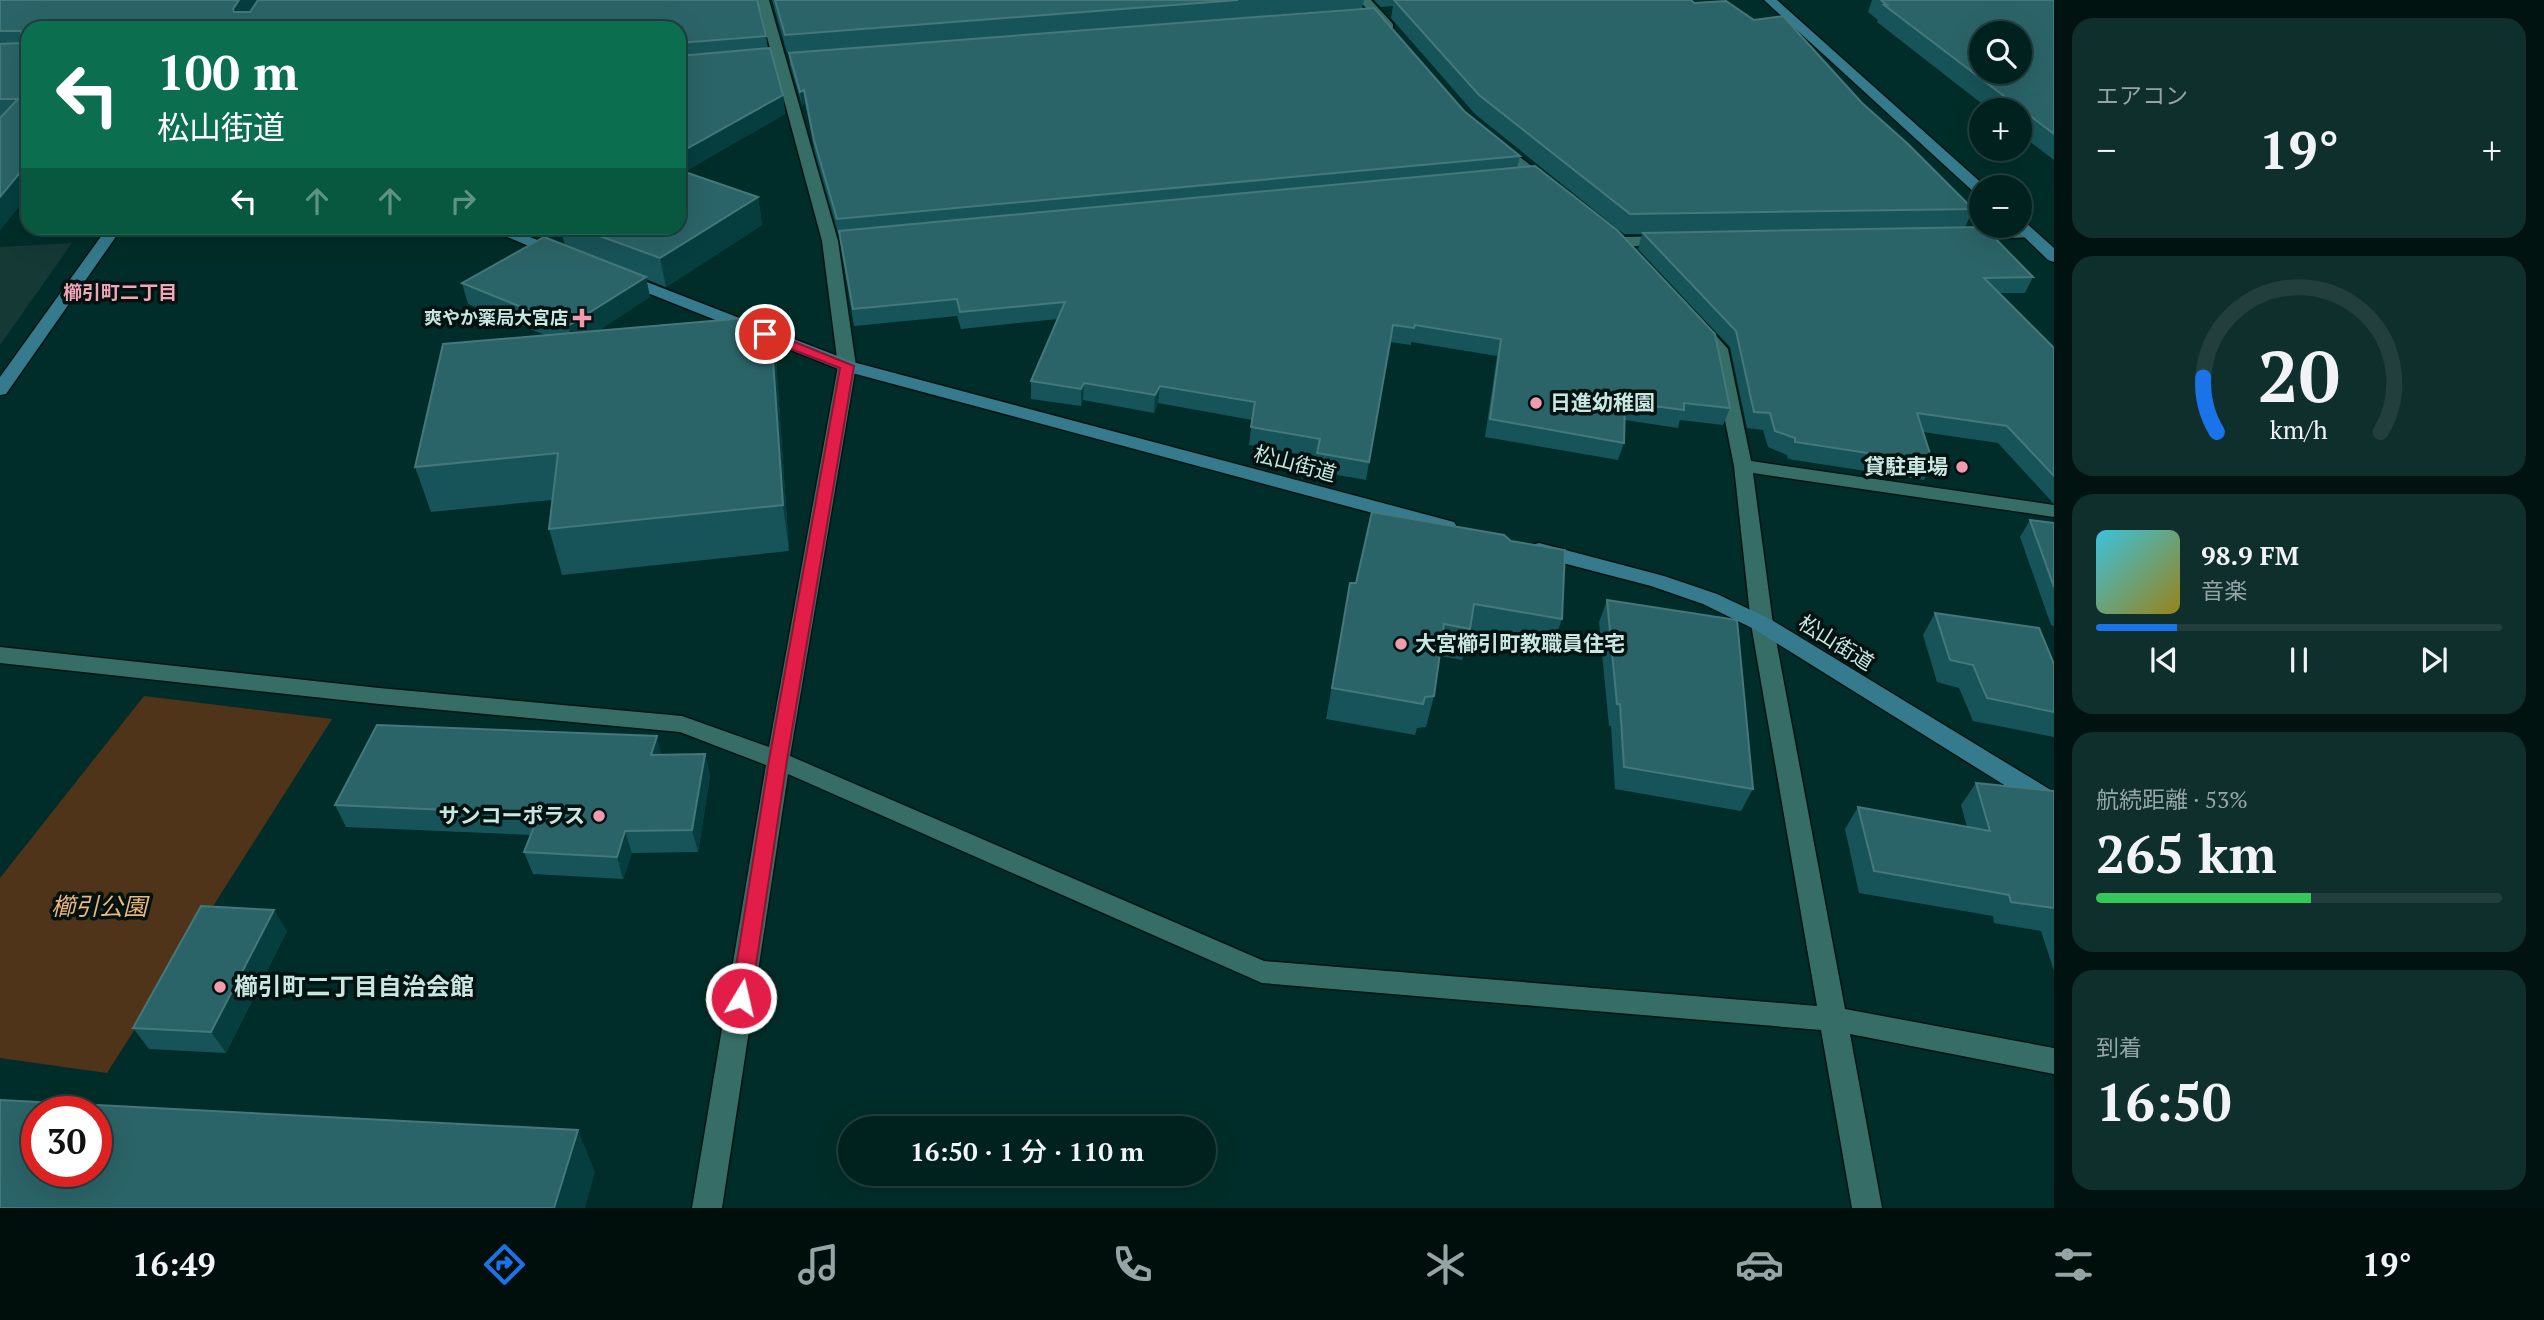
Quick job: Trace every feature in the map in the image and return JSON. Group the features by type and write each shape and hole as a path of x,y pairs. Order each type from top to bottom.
{"main road":[{"path":"1770,0 1969,180"},
{"path":"0,390 109,235"},
{"path":"512,235 571,258"},
{"path":"2032,237 2054,257"},
{"name":"松山街道","path":"597,268 847,366 1314,493 1472,533"},
{"name":"松山街道","path":"1525,547 1657,580 1710,598 1762,624 2054,804"}],"street":[{"path":"707,1208 778,760 847,366 836,241 763,0"},
{"path":"1373,10 1403,44"},
{"path":"1478,127 1566,200"},
{"path":"1507,177 1534,174"},
{"path":"1946,236 1969,234"},
{"path":"1637,262 1614,238 1687,241"},
{"path":"1682,310 1719,349 1743,466 1762,624 1867,1208"},
{"path":"1743,466 2054,510"},
{"path":"0,655 379,696 682,724 778,760 1262,972 1832,1018 2054,1060"}],"shaded area":[{"path":"72,243 0,345 0,247"}],"green space":[{"name":"櫛引公園","path":"144,696 332,719 107,1073 0,1058 0,878"}],"building":[{"path":"0,0 239,0 234,12 250,12 258,0 757,0 766,36 686,42 686,21 21,21 21,31 0,31"},
{"path":"775,0 1238,0 785,35"},
{"path":"1394,0 1726,1 1754,20 1783,16 1862,103 1908,144 1969,205 1969,209 1630,214 1479,95"},
{"path":"1881,0 2054,0 2054,134 2032,117 2032,98 2007,98 1988,84 2032,84 2032,21 1969,21 1969,70 1884,5 1887,5"},
{"path":"1374,8 1464,111 1520,156 837,219 814,140 804,90 800,92 789,53"},
{"path":"21,42 21,172 0,197 0,118 18,99 0,99 0,44"},
{"path":"770,48 783,95 686,149 686,55"},
{"path":"1535,166 1617,230 1715,334 1730,408 1684,403 1684,410 1625,402 1624,443 1490,419 1501,339 1415,325 1414,328 1393,325 1369,462 1317,453 1320,439 1251,427 1255,402 1160,386 1155,395 1084,383 1081,389 1031,381 1065,302 960,312 957,299 853,309 839,231"},
{"path":"686,172 758,197 660,258 597,235 686,235"},
{"path":"1969,227 1969,238 1995,238 2033,277 1984,278 2054,348 2054,476 2007,426 1917,413 1933,463 1795,442 1795,438 1775,431 1770,413 1754,412 1736,331 1643,233"},
{"path":"544,237 646,277 568,326 462,283"},
{"path":"770,316 783,505 549,529 558,453 415,467 443,344"},
{"name":"大宮櫛引町教職員住宅","path":"1372,512 1504,535 1511,541 1565,550 1562,619 1474,604 1470,629 1444,624 1434,696 1425,697 1423,704 1332,688 1350,583 1356,583"},
{"path":"2030,520 2054,523 2054,587"},
{"path":"1607,600 1737,620 1753,789 1624,767 1620,704 1617,704"},
{"path":"1935,613 2039,628 2054,664 2054,712 1987,698 1973,665 1950,660"},
{"path":"377,725 657,736 651,755 705,754 692,830 625,831 617,857 524,852 539,814 335,805"},
{"path":"1976,783 2054,791 2054,908 2011,902 2009,895 1874,871 1858,807 1990,831"},
{"path":"201,906 274,910 211,1032 133,1028"},
{"path":"0,1100 21,1101 21,1187 112,1187 112,1106 578,1130 554,1208 0,1208"}],"place":[{"name":"爽やか薬局大宮店","path":"582,318"},
{"name":"日進幼稚園","path":"1536,403"},
{"name":"貸駐車場","path":"1962,467"},
{"name":"大宮櫛引町教職員住宅","path":"1401,644"},
{"name":"サンコーポラス","path":"599,816"},
{"name":"櫛引町二丁目自治会館","path":"220,987"}],"district":[{"name":"櫛引町二丁目","path":"120,292"}],"route":[{"path":"741,998 778,760 847,366 765,334"}]}
